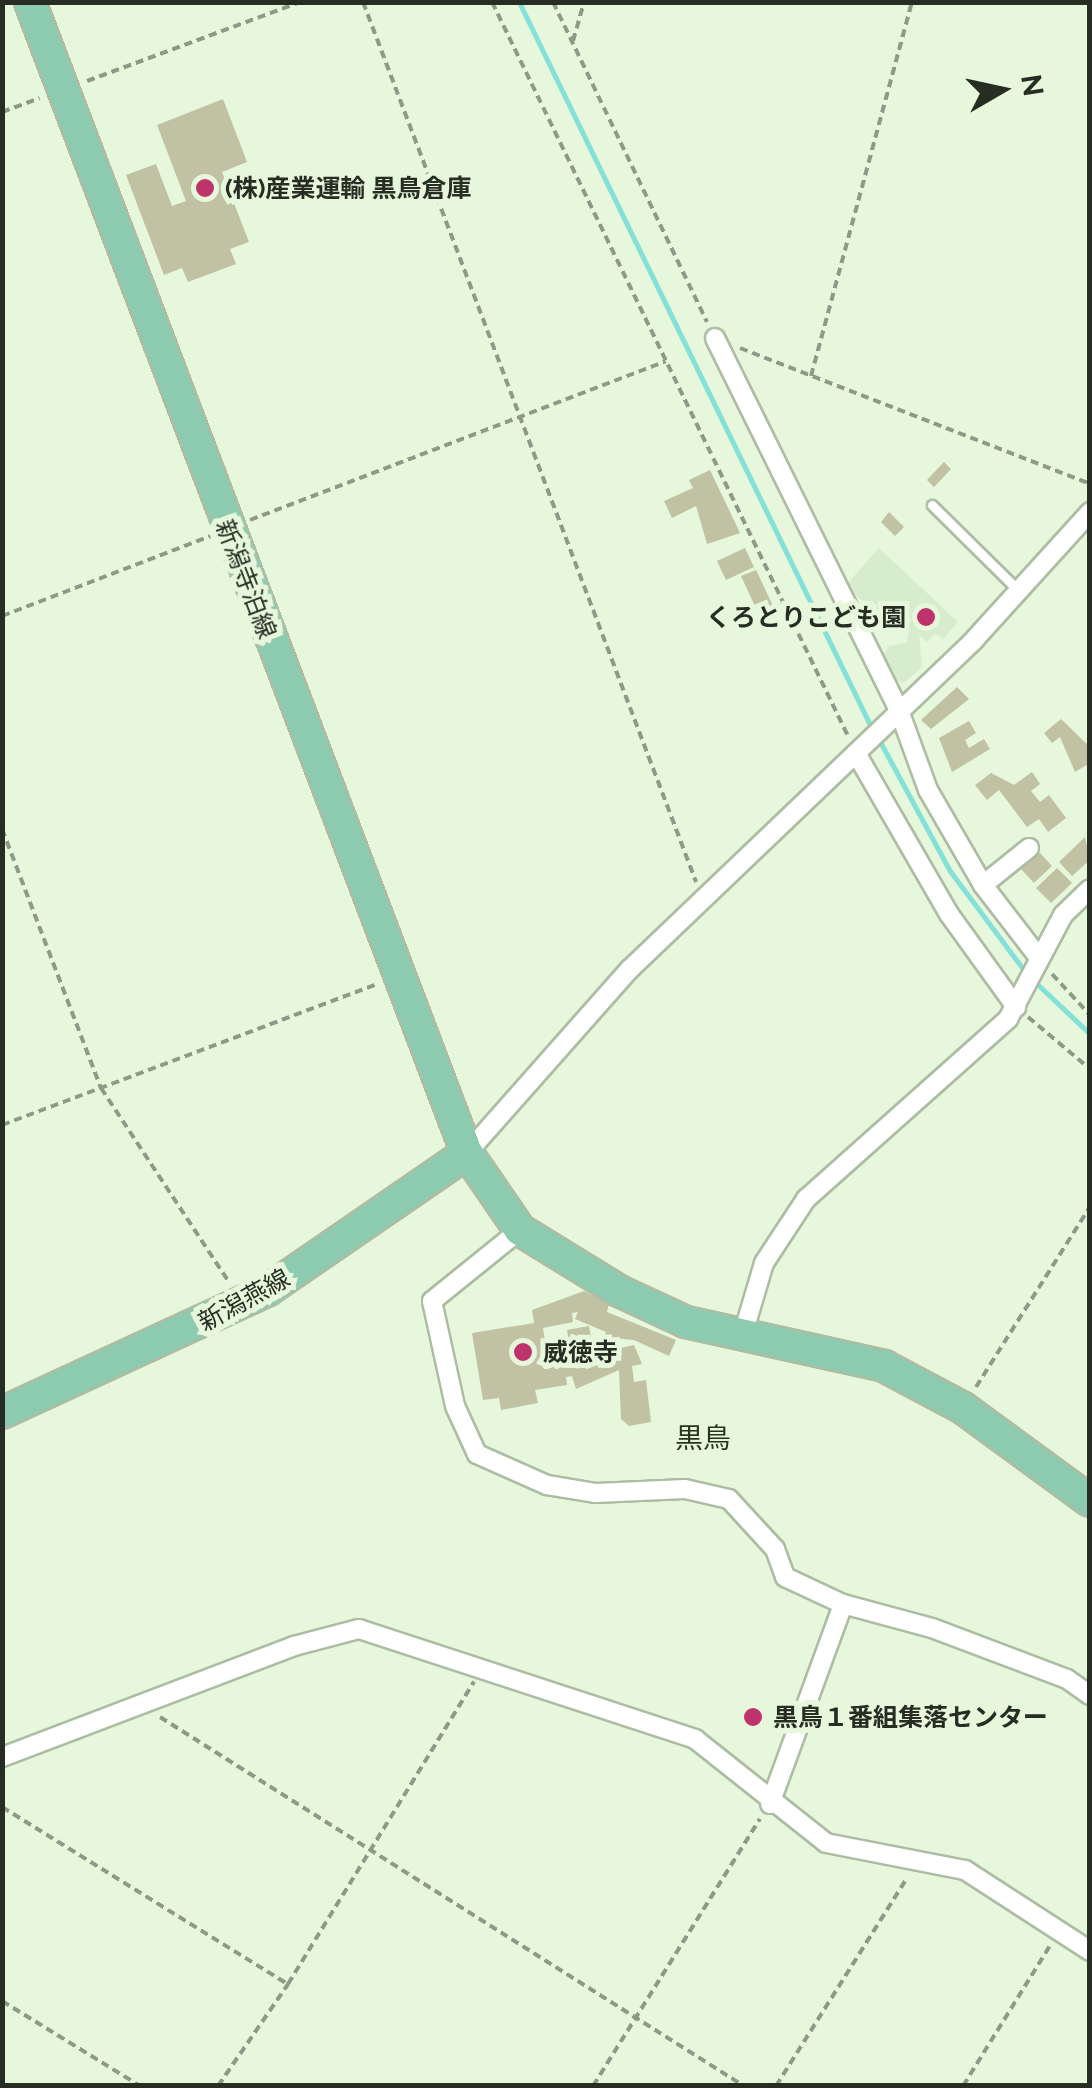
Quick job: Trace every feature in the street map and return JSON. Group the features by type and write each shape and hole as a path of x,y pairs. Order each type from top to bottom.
{"main road":[{"name":"新潟寺泊線","path":"30,2 396,977 466,1153 520,1230"},
{"name":"新潟燕線","path":"2,1413 240,1305 466,1153"},
{"path":"520,1230 619,1291 686,1322 884,1366 963,1408 1090,1501"}],"street":[{"path":"715,338 928,790 983,885 1036,960"},
{"path":"466,1153 630,969 896,717 1090,512"},
{"path":"859,750 949,914 1018,1000"},
{"path":"983,885 1029,848"},
{"path":"743,1334 764,1263 806,1199 986,1044 1018,1000 1063,914 1090,890"},
{"path":"520,1230 432,1301 455,1406 477,1454 548,1484 596,1493 684,1489 730,1499 775,1549 785,1577 843,1604 949,1634 1067,1679 1090,1694"},
{"path":"770,1804 843,1604"},
{"path":"2,1757 358,1629 695,1739 770,1804 826,1842 910,1862 966,1870 1090,1952"}],"lane":[{"path":"932,505 1019,591"}],"path":[{"path":"2,112 300,2"},
{"path":"363,2 702,900"},
{"path":"492,2 859,750"},
{"path":"553,2 715,338 1090,484"},
{"path":"572,44 584,2"},
{"path":"811,376 912,2"},
{"path":"2,616 203,541 225,524 254,519 666,361"},
{"path":"2,829 100,1088 216,1257 240,1305"},
{"path":"1036,960 1090,1015"},
{"path":"2,1125 396,977"},
{"path":"1018,1000 1090,1069"},
{"path":"963,1408 1090,1207"},
{"path":"218,2086 288,1984 480,1669"},
{"path":"140,1705 744,2086"},
{"path":"593,2086 770,1804"},
{"path":"2,1807 288,1984"},
{"path":"776,2086 906,1885 910,1862"},
{"path":"963,2086 1060,1932"},
{"path":"2,2001 140,2086"}],"shaded area":[{"name":"くろとりこども園","path":"879,548 958,622 943,639 935,633 927,642 919,635 922,667 904,683 887,677 882,657 889,646 907,643 909,627 893,613 883,623 846,585"}],"building":[{"name":"(株)産業運輸 黒鳥倉庫","path":"223,99 247,162 222,172 249,242 230,249 236,264 188,282 182,268 164,275 126,175 156,164 172,206 186,201 157,125"},
{"path":"944,462 951,469 934,487 927,480"},
{"path":"710,470 740,533 707,544 696,506 672,518 664,501 693,488 689,480"},
{"path":"889,512 904,527 895,536 881,522"},
{"path":"745,548 754,567 726,580 717,561"},
{"path":"756,570 775,610 760,617 741,576"},
{"path":"957,687 969,699 931,729 921,720"},
{"path":"1061,719 1090,747 1090,763 1075,772 1060,737 1052,743 1044,733"},
{"path":"969,721 976,733 965,740 969,748 984,739 990,749 952,772 939,738"},
{"path":"1032,772 1040,784 1031,791 1040,802 1049,795 1066,818 1048,832 1039,819 1027,827 999,790 987,800 975,785 991,773 1014,785"},
{"path":"1085,837 1090,860 1072,876 1059,862"},
{"path":"1040,853 1052,866 1034,883 1021,869"},
{"path":"1057,868 1072,883 1051,903 1036,888"},
{"path":"584,1291 609,1304 607,1312 676,1340 669,1356 634,1340 604,1337 606,1332 575,1319 578,1312 572,1313 573,1322 543,1328 549,1365 573,1368 567,1330 589,1326 594,1354 634,1345 642,1364 632,1366 634,1382 646,1380 651,1422 629,1426 621,1419 619,1370 576,1389 572,1376 566,1377 567,1385 535,1390 538,1403 501,1410 499,1398 483,1400 472,1333 534,1323 532,1310"}],"waterway":[{"path":"519,2 872,729"},
{"path":"878,738 950,871 1026,973"},
{"path":"1034,981 1090,1034"}],"place":[{"name":"(株)産業運輸 黒鳥倉庫","path":"205,188"},
{"name":"くろとりこども園","path":"926,617"},
{"name":"威徳寺","path":"523,1352"},
{"name":"黒鳥１番組集落センター","path":"753,1717"}],"district":[{"name":"黒鳥","path":"703,1439"}]}
